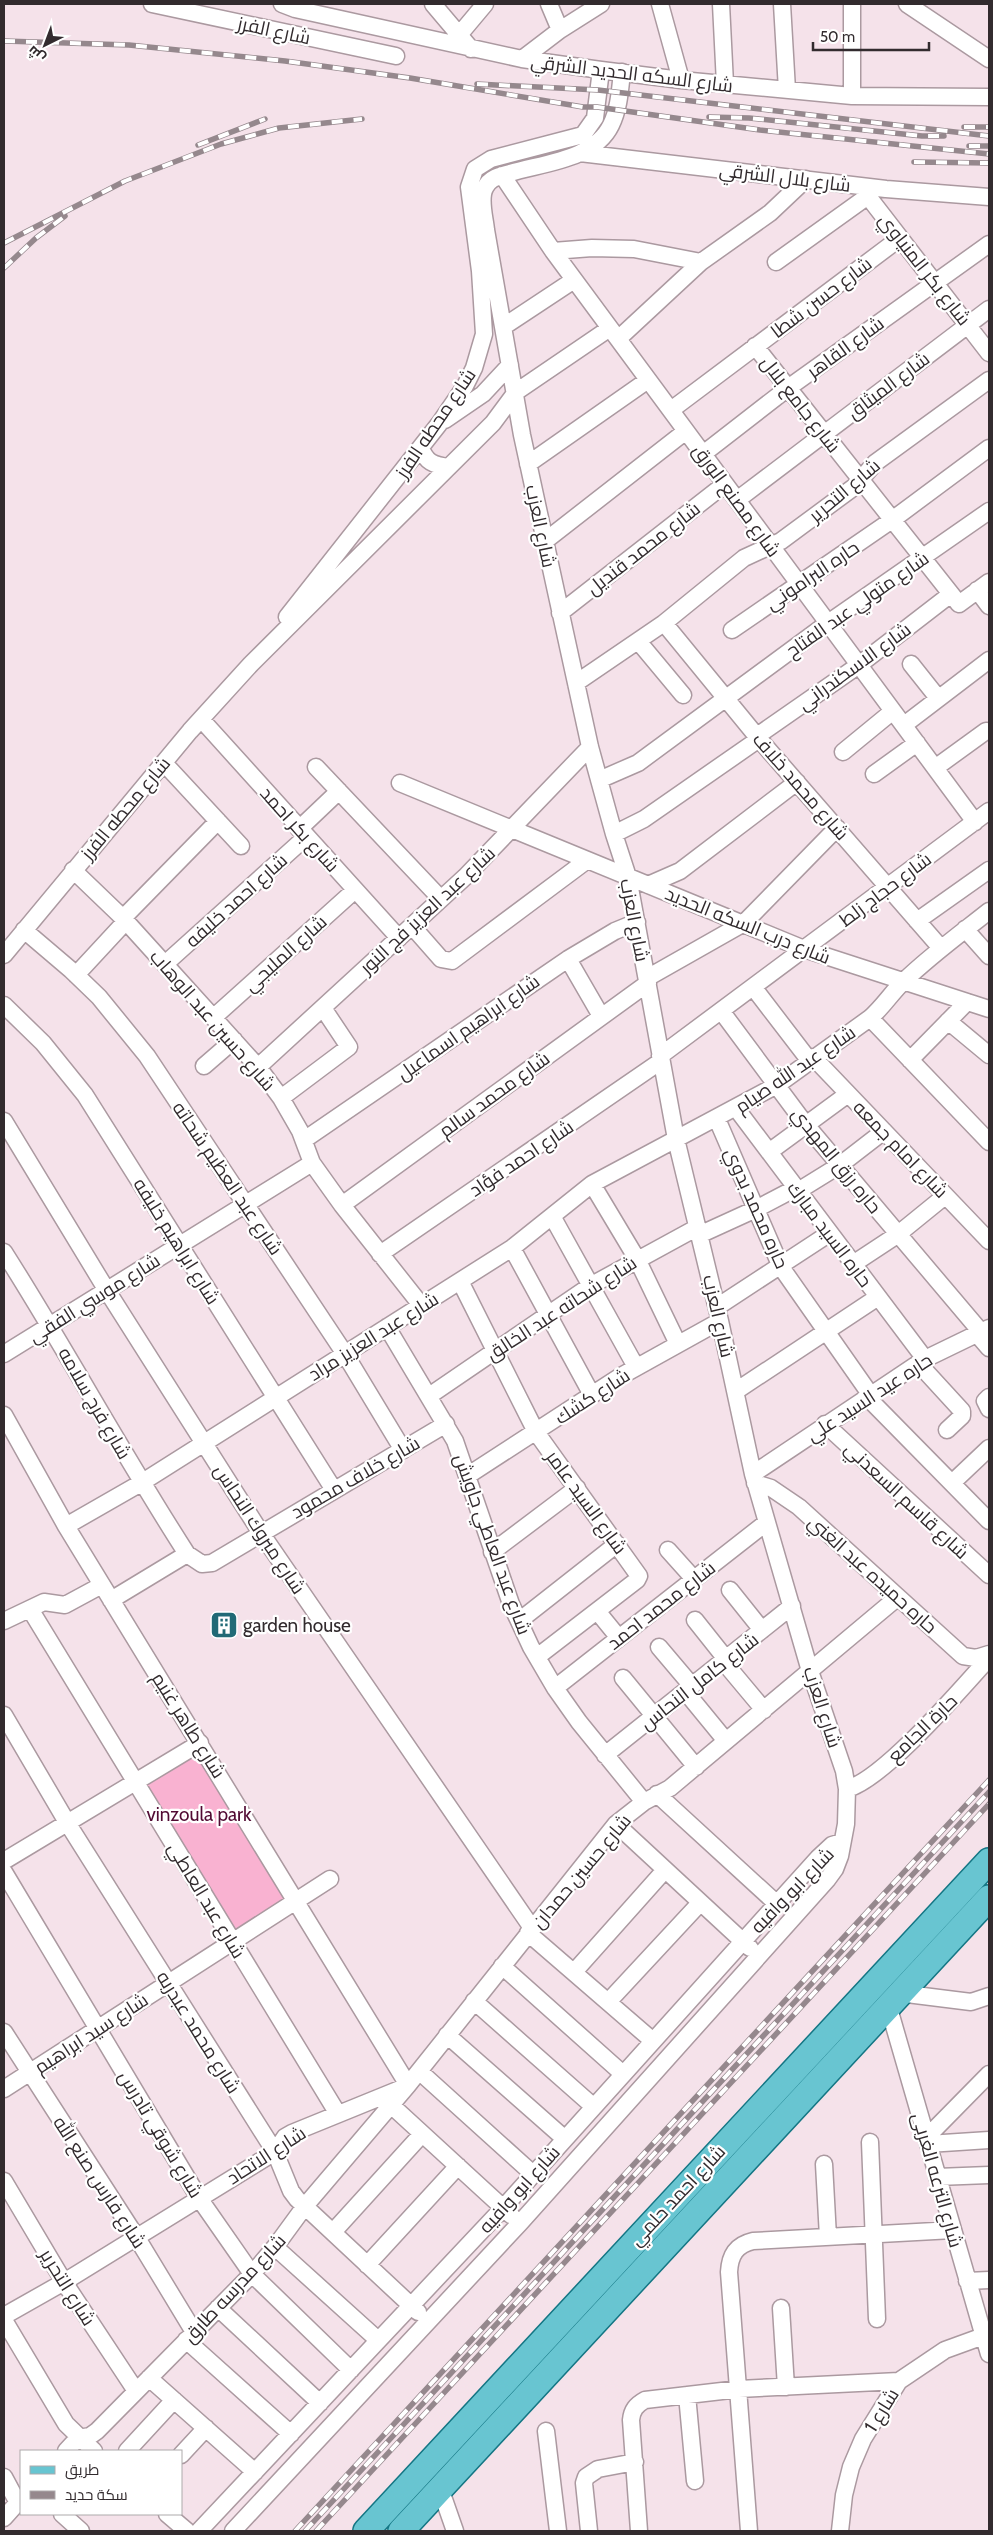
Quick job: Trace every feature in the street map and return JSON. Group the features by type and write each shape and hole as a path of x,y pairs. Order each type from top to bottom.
{"main road":[{"name":"شارع احمد حلمي","path":"366,2531 989,1861"},
{"name":"شارع احمد حلمي","path":"401,2531 893,1999 989,1900"}],"street":[{"name":"شارع الفرز","path":"152,4 396,56"},
{"name":"شارع السكه الحديد الشرقي","path":"282,4 295,9 471,49 522,59 601,70 681,80 852,96 989,97"},
{"path":"433,4 471,49"},
{"path":"459,35 485,4"},
{"path":"550,4 560,30"},
{"path":"522,59 560,30 602,4"},
{"path":"660,4 681,80"},
{"path":"721,4 725,84"},
{"path":"782,4 787,90"},
{"path":"852,4 852,96"},
{"path":"907,4 989,59"},
{"name":"شارع محطه الفرز","path":"251,664 338,551 421,448 465,386 474,368 484,334 480,272 469,187 470,178 475,169 492,159 583,135 594,118 601,70"},
{"name":"شارع العزب","path":"622,72 618,102 611,125 601,139 580,153 502,175 489,181 485,187 483,200 503,327 544,542 590,748 628,877 676,1138 736,1392 754,1478 810,1672 844,1771 847,1789 846,1824 842,1842"},
{"name":"شارع بلال الشرقي","path":"580,153 806,180 864,191 989,197"},
{"name":"شارع مصنع الورق","path":"502,175 574,280 975,822"},
{"name":"شارع محطه الفرز","path":"4,955 164,762 251,664 493,423 516,392 614,333 701,262 770,213 806,180"},
{"path":"776,262 864,191"},
{"name":"شارع بكر المنياوي","path":"864,191 989,353"},
{"name":"شارع حسن شطا","path":"671,410 900,238"},
{"name":"شارع القاهر","path":"703,454 788,388 989,244"},
{"path":"553,250 615,248 701,262"},
{"path":"503,327 574,280"},
{"name":"شارع الميثاق","path":"737,500 989,309"},
{"name":"شارع جامع بلال","path":"755,346 955,599"},
{"path":"439,424 477,399 510,365"},
{"path":"528,464 648,380"},
{"name":"شارع التحرير","path":"576,683 664,623 744,558 770,544 781,541 854,487 874,464 989,380"},
{"path":"544,542 686,431"},
{"path":"421,448 427,460 449,467"},
{"name":"حاره البراموني","path":"732,630 892,520 989,448"},
{"path":"393,484 406,489 416,500"},
{"name":"شارع محمد قنديل","path":"560,613 725,484"},
{"name":"شارع متولي عبد الفتاح","path":"599,780 638,763 828,623 989,512"},
{"path":"983,586 989,606"},
{"name":"شارع الاسكندراني","path":"614,834 644,819 859,665 955,599 983,586"},
{"name":"شارع محمد خلاف","path":"664,623 758,738 940,947"},
{"path":"638,641 683,696"},
{"path":"904,725 989,660"},
{"path":"911,664 938,698"},
{"path":"843,752 893,711"},
{"name":"شارع بكر احمد","path":"201,719 399,938"},
{"path":"935,768 986,731"},
{"path":"874,774 917,743"},
{"name":"شارع عبد العزيز فج النور","path":"258,1067 441,899 512,830 590,748"},
{"path":"164,762 241,846"},
{"path":"316,767 441,899"},
{"path":"648,885 680,871 797,782"},
{"name":"شارع درب السكه الحديد","path":"400,784 586,861 744,922 804,949 989,1009"},
{"name":"شارع احمد خليفه","path":"165,964 303,833 339,791"},
{"name":"شارع حجاج زلط","path":"661,1059 753,987 989,811"},
{"path":"76,975 218,821"},
{"name":"شارع محمد سالم","path":"342,1205 647,981 744,922 837,828"},
{"path":"412,926 441,959 452,961 586,861"},
{"name":"شارع حسين عبد الوهاب","path":"73,870 125,920 258,1067 281,1098 304,1140 312,1163 342,1205 421,1305"},
{"path":"917,921 989,870"},
{"name":"شارع المليجي","path":"214,1017 355,890"},
{"name":"شارع عبد الله صيام","path":"676,1138 717,1119 777,1085 882,1008 902,982 940,947 965,929 986,920"},
{"name":"شارع ابراهيم اسماعيل","path":"304,1140 568,959 591,944 637,922"},
{"path":"965,929 989,956"},
{"name":"شارع عبد العظيم شحاته","path":"24,930 76,975 124,1026 147,1056 345,1354 403,1450"},
{"path":"568,959 601,1016"},
{"name":"شارع امام جمعه","path":"753,987 811,1059 848,1094 989,1241"},
{"path":"910,1060 966,1002"},
{"name":"شارع ابراهيم خليفه","path":"4,1005 43,1043 85,1095 334,1490"},
{"path":"281,1098 349,1047 323,1008"},
{"name":"حاره رزق المهدي","path":"722,1012 806,1125 982,1332 989,1348"},
{"path":"870,1018 989,1141"},
{"path":"948,1021 989,1055"},
{"path":"204,1066 234,1040"},
{"name":"شارع احمد فؤاد","path":"380,1254 661,1059"},
{"path":"769,1152 848,1094"},
{"name":"حاره السيد مبارك","path":"736,1108 878,1297 921,1361 962,1412 962,1416 947,1430"},
{"name":"حاره محمد بدوي","path":"717,1119 781,1267 827,1331 868,1395 989,1521"},
{"name":"شارع مبروك النحاس","path":"4,1121 106,1290 261,1533 530,1930 574,1972 653,2040"},
{"name":"شارع شحاته عبد الخالق","path":"429,1396 590,1286 637,1258 698,1231 756,1209 797,1189 840,1165 884,1131"},
{"name":"شارع عبد العزيز مراد","path":"66,1526 141,1483 512,1248 592,1184 676,1138"},
{"name":"شارع موسي الفقي","path":"4,1354 312,1163"},
{"path":"592,1184 637,1258 678,1344"},
{"path":"853,1264 898,1235 945,1196"},
{"path":"552,1216 636,1367"},
{"name":"شارع كشك","path":"467,1476 636,1367 678,1344 830,1233"},
{"path":"512,1248 592,1395"},
{"name":"شارع فرج سلامه","path":"4,1252 50,1325 141,1483 186,1554"},
{"name":"شارع السيد عامر","path":"460,1281 536,1432 637,1572 637,1580 597,1611"},
{"path":"736,1392 878,1297"},
{"name":"شارع عبد العاطي جاويش","path":"387,1327 446,1424 467,1476 492,1552 519,1621 555,1688 605,1755 650,1798 776,1903"},
{"name":"حاره عيد السيد علي","path":"754,1478 825,1424 921,1361 982,1332"},
{"name":"شارع طاهر غنيم","path":"4,1415 66,1526 408,2086"},
{"name":"شارع خلاف محمود","path":"186,1554 202,1564 212,1563 446,1424"},
{"name":"شارع قاسم السعدني","path":"825,1424 989,1575"},
{"path":"952,1483 989,1448"},
{"name":"حاره حميده عبد الغني","path":"754,1478 799,1506 963,1656 976,1658 989,1654"},
{"path":"492,1552 577,1488"},
{"name":"شارع محمد احمد","path":"555,1688 767,1522"},
{"path":"519,1621 616,1544"},
{"path":"668,1550 694,1579"},
{"path":"111,1600 186,1554"},
{"path":"4,1621 44,1602 65,1606 102,1585"},
{"path":"730,1590 762,1630"},
{"name":"شارع حسين حمدان","path":"408,2086 616,1824 650,1798 670,1788 898,1598"},
{"name":"شارع كامل النحاس","path":"605,1755 792,1606"},
{"name":"شارع عبد العاطي","path":"30,1609 338,2114"},
{"path":"537,1657 597,1611 619,1638"},
{"path":"695,1620 764,1710"},
{"path":"659,1647 726,1741"},
{"name":"حارة الجامع","path":"847,1789 872,1777 935,1718 989,1658"},
{"path":"623,1678 696,1767"},
{"name":"شارع محمد عبدربه","path":"4,1714 68,1824 275,2152 291,2191 332,2232 427,2320"},
{"path":"4,1862 200,1743"},
{"path":"616,1824 664,1871 759,1956"},
{"name":"شارع ابو وافيه","path":"200,2531 503,2208 824,1851 842,1842"},
{"name":"شارع ابو وافيه","path":"233,2531 427,2320 520,2223 831,1875 840,1856 842,1842"},
{"path":"574,1972 664,1871"},
{"name":"شارع شوقي تادرس","path":"4,1872 199,2198 252,2274 351,2370"},
{"name":"شارع سيد ابراهيم","path":"4,2089 330,1879"},
{"path":"608,2002 700,1903"},
{"path":"502,1966 623,2074"},
{"path":"893,1999 971,2002 989,1996"},
{"name":"شارع الترعه الغربى","path":"893,1999 927,2141 967,2281 987,2334 989,2354"},
{"path":"474,2001 594,2106"},
{"name":"شارع فارس صنع الله","path":"4,2032 137,2238 190,2336 291,2434"},
{"path":"447,2035 565,2139"},
{"path":"419,2071 533,2174"},
{"path":"927,2141 989,2074"},
{"name":"شارع مدرسه طارق","path":"67,2450 78,2438 90,2436 97,2431 252,2274 275,2247 305,2206 408,2086"},
{"name":"شارع الاتحاد","path":"4,2318 275,2152 285,2137 408,2086"},
{"path":"391,2105 520,2223"},
{"path":"332,2232 422,2134"},
{"path":"927,2141 989,2140"},
{"path":"870,2142 877,2319"},
{"path":"824,2164 828,2237"},
{"path":"367,2264 458,2166"},
{"path":"938,2177 989,2175"},
{"name":"شارع التحرير","path":"4,2181 64,2282 136,2391"},
{"path":"749,2531 730,2272 732,2254 743,2243 753,2241 953,2230"},
{"path":"275,2247 378,2340"},
{"path":"967,2281 989,2280"},
{"path":"218,2308 320,2403"},
{"path":"781,2308 786,2387"},
{"path":"4,2318 66,2424 78,2438 93,2450"},
{"name":"شارع 1","path":"840,2531 844,2495 863,2439 899,2381 946,2350 987,2334"},
{"path":"149,2378 255,2472"},
{"path":"639,2531 631,2420 632,2411 638,2404 646,2400 739,2389 899,2381"},
{"path":"687,2395 695,2481"},
{"path":"128,2450 174,2400"},
{"path":"182,2454 206,2428"},
{"path":"546,2431 558,2531"},
{"path":"589,2531 584,2484 586,2477 598,2469 635,2462"},
{"path":"4,2477 19,2501 4,2518"},
{"path":"440,2488 454,2531"},
{"path":"168,2515 188,2531"}],"green space":[{"name":"vinzoula park","path":"200,1749 293,1901 233,1939 140,1786"}],"railway":[{"path":"4,41 129,45 285,61 410,78 583,107 597,107 760,130 989,154"},
{"path":"477,84 598,90 989,136"},
{"path":"709,117 749,118 922,136 944,136"},
{"path":"198,145 265,119"},
{"path":"4,243 125,181 221,144 279,128 362,119"},
{"path":"964,127 989,127"},
{"path":"969,146 989,146"},
{"path":"914,162 989,163"},
{"path":"4,268 36,238 65,216"},
{"path":"295,2531 989,1780"},
{"path":"305,2531 989,1792"},
{"path":"316,2531 989,1804"}],"place":[{"name":"garden house","path":"224,1625"}]}
